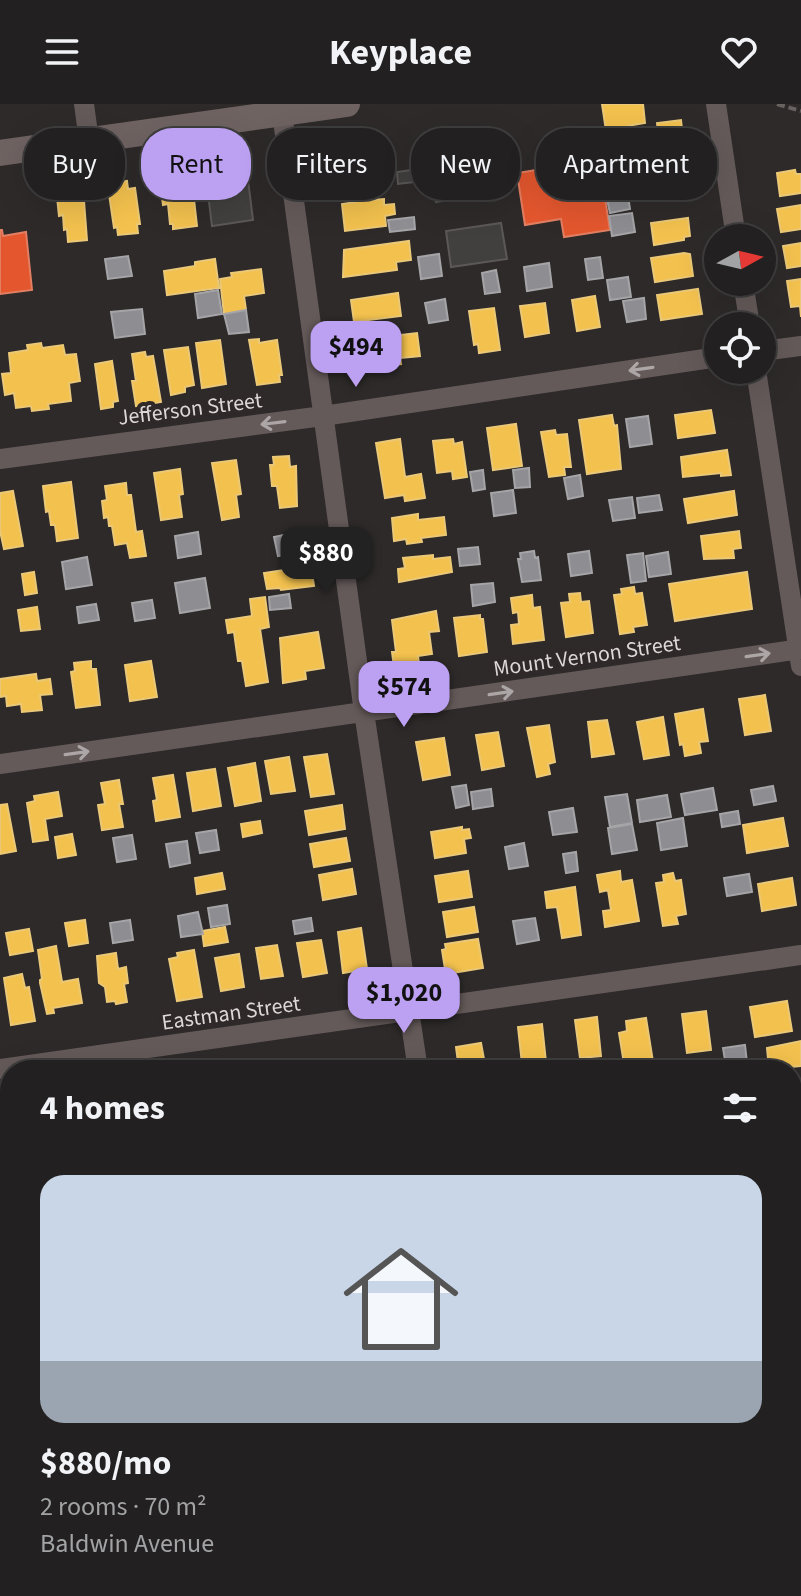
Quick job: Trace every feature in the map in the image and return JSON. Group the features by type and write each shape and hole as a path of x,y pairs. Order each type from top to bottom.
{"main road":[{"path":"125,136 347,104"},
{"path":"0,153 24,150"}],"street":[{"path":"84,104 87,128"},
{"path":"716,104 734,224"},
{"path":"282,113 364,712 417,1060"},
{"path":"776,349 801,346"},
{"name":"Jefferson Street","path":"0,459 323,416 704,359"},
{"path":"758,384 800,655"},
{"name":"Mount Vernon Street","path":"0,764 800,655"},
{"name":"Eastman Street","path":"65,1060 801,955"}],"path":[{"path":"777,104 799,109"}],"building: Homes":[{"path":"602,104 643,104 645,123 627,128 606,128"},
{"path":"681,120 682,128 658,128 657,123"},
{"path":"795,170 796,174 801,174 801,193 780,196 777,173"},
{"path":"125,181 128,189 135,188 140,224 137,224 138,233 118,235 110,200 125,200"},
{"path":"57,200 84,201 87,240 68,242 63,215 59,216"},
{"path":"162,200 194,200 197,226 173,229 168,204 163,205"},
{"path":"384,200 384,205 394,204 395,214 385,216 386,226 345,231 342,204"},
{"path":"801,205 801,229 781,232 777,209"},
{"path":"688,218 690,236 684,237 684,240 654,245 651,223"},
{"path":"409,241 411,260 396,262 397,270 343,277 344,250"},
{"path":"801,243 801,266 787,268 783,246"},
{"path":"690,254 693,276 655,282 651,258"},
{"path":"215,259 219,288 167,295 164,271"},
{"path":"261,269 264,293 244,296 246,310 224,314 220,279 232,277 231,273"},
{"path":"801,279 801,317 800,306 791,307 787,281"},
{"path":"698,289 702,314 661,320 657,295"},
{"path":"398,293 401,316 354,322 351,300"},
{"path":"595,296 600,327 577,331 572,300"},
{"path":"545,303 549,333 525,337 520,306"},
{"path":"494,308 500,350 479,353 478,344 474,345 469,311"},
{"path":"417,333 420,356 400,358 401,364 361,368 358,340"},
{"path":"259,339 259,343 277,340 282,375 279,375 280,382 257,385 249,340"},
{"path":"220,340 226,384 202,388 196,343"},
{"path":"41,343 42,348 63,345 65,355 76,354 80,381 69,383 71,401 48,404 49,409 32,411 31,406 16,408 14,393 5,395 2,374 11,373 9,353 28,350 27,345"},
{"path":"188,347 194,385 185,387 185,392 171,395 164,350"},
{"path":"145,352 146,357 153,356 161,402 136,406 132,354"},
{"path":"112,361 118,401 113,402 113,407 101,409 95,364"},
{"path":"711,410 715,433 678,438 675,415"},
{"path":"612,415 614,426 617,425 621,469 587,474 579,420"},
{"path":"516,424 522,466 493,470 487,428"},
{"path":"555,430 556,435 567,434 571,467 564,467 565,475 549,477 541,432"},
{"path":"400,439 405,477 421,474 425,498 405,501 404,495 385,498 376,443"},
{"path":"453,439 454,444 462,442 467,477 453,479 452,471 437,473 433,441"},
{"path":"727,450 731,475 721,476 721,473 683,477 681,457"},
{"path":"289,456 290,467 296,466 297,506 280,508 277,486 272,486 270,465 274,465 273,457"},
{"path":"236,460 241,494 236,495 239,517 222,520 212,463"},
{"path":"180,469 182,517 161,520 154,473"},
{"path":"71,482 78,538 57,541 55,525 51,525 49,511 46,512 43,486"},
{"path":"126,483 127,495 131,495 136,532 142,531 146,556 130,558 127,543 115,545 112,526 109,526 108,517 104,518 102,501 107,500 105,486"},
{"path":"13,491 23,546 4,549 0,531 0,493"},
{"path":"734,491 737,515 688,523 684,499"},
{"path":"418,514 418,520 444,517 446,535 421,538 422,542 407,544 406,539 394,541 392,518"},
{"path":"739,531 741,548 733,549 734,558 704,559 701,536"},
{"path":"433,555 433,559 450,557 452,572 399,582 398,569 405,568 403,558"},
{"path":"311,566 314,586 267,589 264,573"},
{"path":"34,572 37,593 25,595 22,574"},
{"path":"747,572 752,609 675,621 669,584"},
{"path":"634,587 635,594 642,593 647,625 633,627 634,632 620,634 614,595 622,594 621,589"},
{"path":"580,593 581,602 589,601 593,633 566,637 561,603 570,602 569,594"},
{"path":"532,595 533,608 540,607 544,640 513,644 511,625 519,624 518,612 513,613 511,598"},
{"path":"265,597 269,627 260,629 268,682 246,686 234,632 228,633 226,620 252,616 250,599"},
{"path":"37,607 40,629 21,631 18,610"},
{"path":"436,611 439,631 429,632 432,654 418,656 419,664 394,667 392,652 396,652 392,620"},
{"path":"480,615 487,652 459,656 454,618"},
{"path":"318,632 324,668 305,671 306,679 283,683 280,638"},
{"path":"91,661 91,669 96,669 100,705 76,708 71,672 75,671 74,663"},
{"path":"151,661 157,697 130,701 125,665"},
{"path":"36,674 37,681 50,679 52,694 40,695 42,710 22,712 21,704 7,706 6,696 0,697 0,679"},
{"path":"765,695 771,731 745,735 739,699"},
{"path":"703,709 708,741 699,742 701,753 685,756 675,714"},
{"path":"663,717 669,755 644,759 637,722"},
{"path":"607,720 614,754 592,757 588,722"},
{"path":"549,725 555,762 548,764 550,774 537,777 527,728"},
{"path":"498,732 504,766 482,770 476,735"},
{"path":"444,738 450,775 423,780 416,742"},
{"path":"327,754 334,794 311,797 304,757"},
{"path":"289,757 295,791 271,794 265,761"},
{"path":"255,763 261,801 235,806 228,768"},
{"path":"215,769 221,806 193,811 187,773"},
{"path":"173,775 180,817 156,821 153,801 157,800 153,778"},
{"path":"119,780 123,827 102,830 98,805 105,804 101,783"},
{"path":"58,792 62,816 45,819 48,840 33,842 27,803 35,801 34,796"},
{"path":"7,804 16,851 0,854 0,805"},
{"path":"342,805 345,829 309,835 305,811"},
{"path":"783,818 788,846 747,853 743,825"},
{"path":"260,821 262,833 243,837 241,824"},
{"path":"462,827 462,830 469,829 471,838 464,839 466,853 435,858 431,832"},
{"path":"72,834 76,855 58,858 55,837"},
{"path":"346,838 350,861 314,867 310,844"},
{"path":"352,869 356,894 323,900 319,875"},
{"path":"468,871 472,897 439,902 435,876"},
{"path":"620,871 621,882 632,880 639,921 605,927 603,911 611,910 608,890 600,892 597,875"},
{"path":"222,873 225,889 197,894 195,878"},
{"path":"673,873 675,881 681,880 686,914 676,916 678,924 663,926 656,883 664,882 663,875"},
{"path":"792,878 796,905 762,911 758,884"},
{"path":"575,887 581,935 562,938 557,907 547,908 545,892"},
{"path":"474,907 478,932 447,937 443,912"},
{"path":"85,920 88,943 69,946 65,923"},
{"path":"225,927 228,942 204,946 202,931"},
{"path":"361,928 367,969 343,973 338,932"},
{"path":"29,929 33,951 10,955 6,933"},
{"path":"478,939 483,968 452,973 451,968 445,969 442,950 446,949 445,944"},
{"path":"321,940 327,973 303,977 297,943"},
{"path":"277,945 283,976 261,979 256,948"},
{"path":"56,946 62,982 78,979 82,1003 53,1008 54,1013 47,1014 40,983 38,950"},
{"path":"194,950 202,997 177,1001 169,959 178,957 177,953"},
{"path":"116,953 118,969 126,967 128,983 124,984 127,1002 116,1004 115,1001 107,1002 105,987 99,983 97,956"},
{"path":"239,954 244,987 221,991 215,958"},
{"path":"22,974 25,988 29,987 35,1021 11,1025 4,978"},
{"path":"787,1001 792,1031 755,1037 750,1007"},
{"path":"706,1011 711,1050 687,1053 682,1014"},
{"path":"597,1017 601,1056 580,1058 575,1020"},
{"path":"646,1018 653,1060 623,1060 619,1033 627,1031 626,1021"},
{"path":"542,1024 546,1060 522,1060 518,1027"},
{"path":"801,1041 801,1060 768,1060 767,1048"},
{"path":"481,1043 484,1060 458,1060 456,1047"}],"building: Shops":[{"path":"536,170 536,200 605,200 610,230 564,237 561,219 525,225 520,173"},
{"path":"0,230 3,236 26,232 32,290 0,294"}],"building: Industry":[{"path":"607,200 629,200 630,209 610,213"},
{"path":"632,213 635,232 612,236 609,216"},
{"path":"414,217 415,229 390,232 388,220"},
{"path":"439,254 442,276 421,279 418,257"},
{"path":"128,256 132,276 108,279 105,259"},
{"path":"600,257 603,278 588,280 585,259"},
{"path":"549,263 552,287 527,291 524,267"},
{"path":"496,270 500,292 485,294 482,273"},
{"path":"628,277 631,297 610,300 607,280"},
{"path":"218,290 222,314 198,318 195,294"},
{"path":"644,298 646,319 627,322 623,301"},
{"path":"445,299 448,320 429,323 425,303"},
{"path":"142,309 145,334 115,338 111,312"},
{"path":"246,310 249,332 229,334 224,314"},
{"path":"648,416 652,444 630,447 626,419"},
{"path":"529,468 530,487 515,488 513,470"},
{"path":"483,470 485,489 473,491 470,472"},
{"path":"580,475 583,496 568,499 564,478"},
{"path":"513,490 516,513 494,516 491,493"},
{"path":"659,495 662,510 639,513 637,498"},
{"path":"632,497 635,518 613,521 609,500"},
{"path":"198,532 201,554 178,558 175,536"},
{"path":"293,533 297,553 278,556 274,537"},
{"path":"478,547 480,564 460,566 458,549"},
{"path":"534,551 535,558 538,557 541,580 522,582 518,559 521,559 520,553"},
{"path":"589,551 592,573 571,576 568,554"},
{"path":"668,552 671,574 649,577 646,556"},
{"path":"643,553 646,581 631,583 627,555"},
{"path":"87,557 92,585 66,589 62,562"},
{"path":"205,578 210,608 180,613 175,583"},
{"path":"493,583 495,602 473,606 471,585"},
{"path":"289,594 291,608 270,610 269,597"},
{"path":"152,600 155,618 135,621 132,603"},
{"path":"96,604 99,620 79,623 77,607"},
{"path":"466,785 469,805 456,808 452,787"},
{"path":"773,786 776,801 754,805 751,790"},
{"path":"713,788 717,810 685,815 681,794"},
{"path":"491,789 493,806 473,809 471,792"},
{"path":"627,794 632,823 610,827 605,797"},
{"path":"667,795 671,817 640,822 637,800"},
{"path":"573,808 577,832 553,835 549,812"},
{"path":"738,811 740,824 722,827 720,814"},
{"path":"683,818 687,846 661,850 657,823"},
{"path":"632,824 637,850 612,854 608,828"},
{"path":"216,830 219,850 200,853 196,833"},
{"path":"132,835 136,859 117,862 113,838"},
{"path":"187,841 190,863 170,867 166,844"},
{"path":"524,843 528,866 509,869 505,847"},
{"path":"576,852 578,871 566,873 563,854"},
{"path":"749,874 752,892 727,896 724,878"},
{"path":"227,905 230,924 211,927 208,908"},
{"path":"198,912 203,934 181,937 178,916"},
{"path":"311,918 313,931 295,934 293,921"},
{"path":"535,918 539,940 517,944 513,921"},
{"path":"130,920 133,940 113,943 110,923"},
{"path":"745,1045 747,1060 725,1060 723,1048"}],"building: Other":[{"path":"411,170 411,182 398,184 397,172"},
{"path":"209,200 250,200 253,220 212,226"},
{"path":"501,223 507,259 451,267 446,231"}]}
